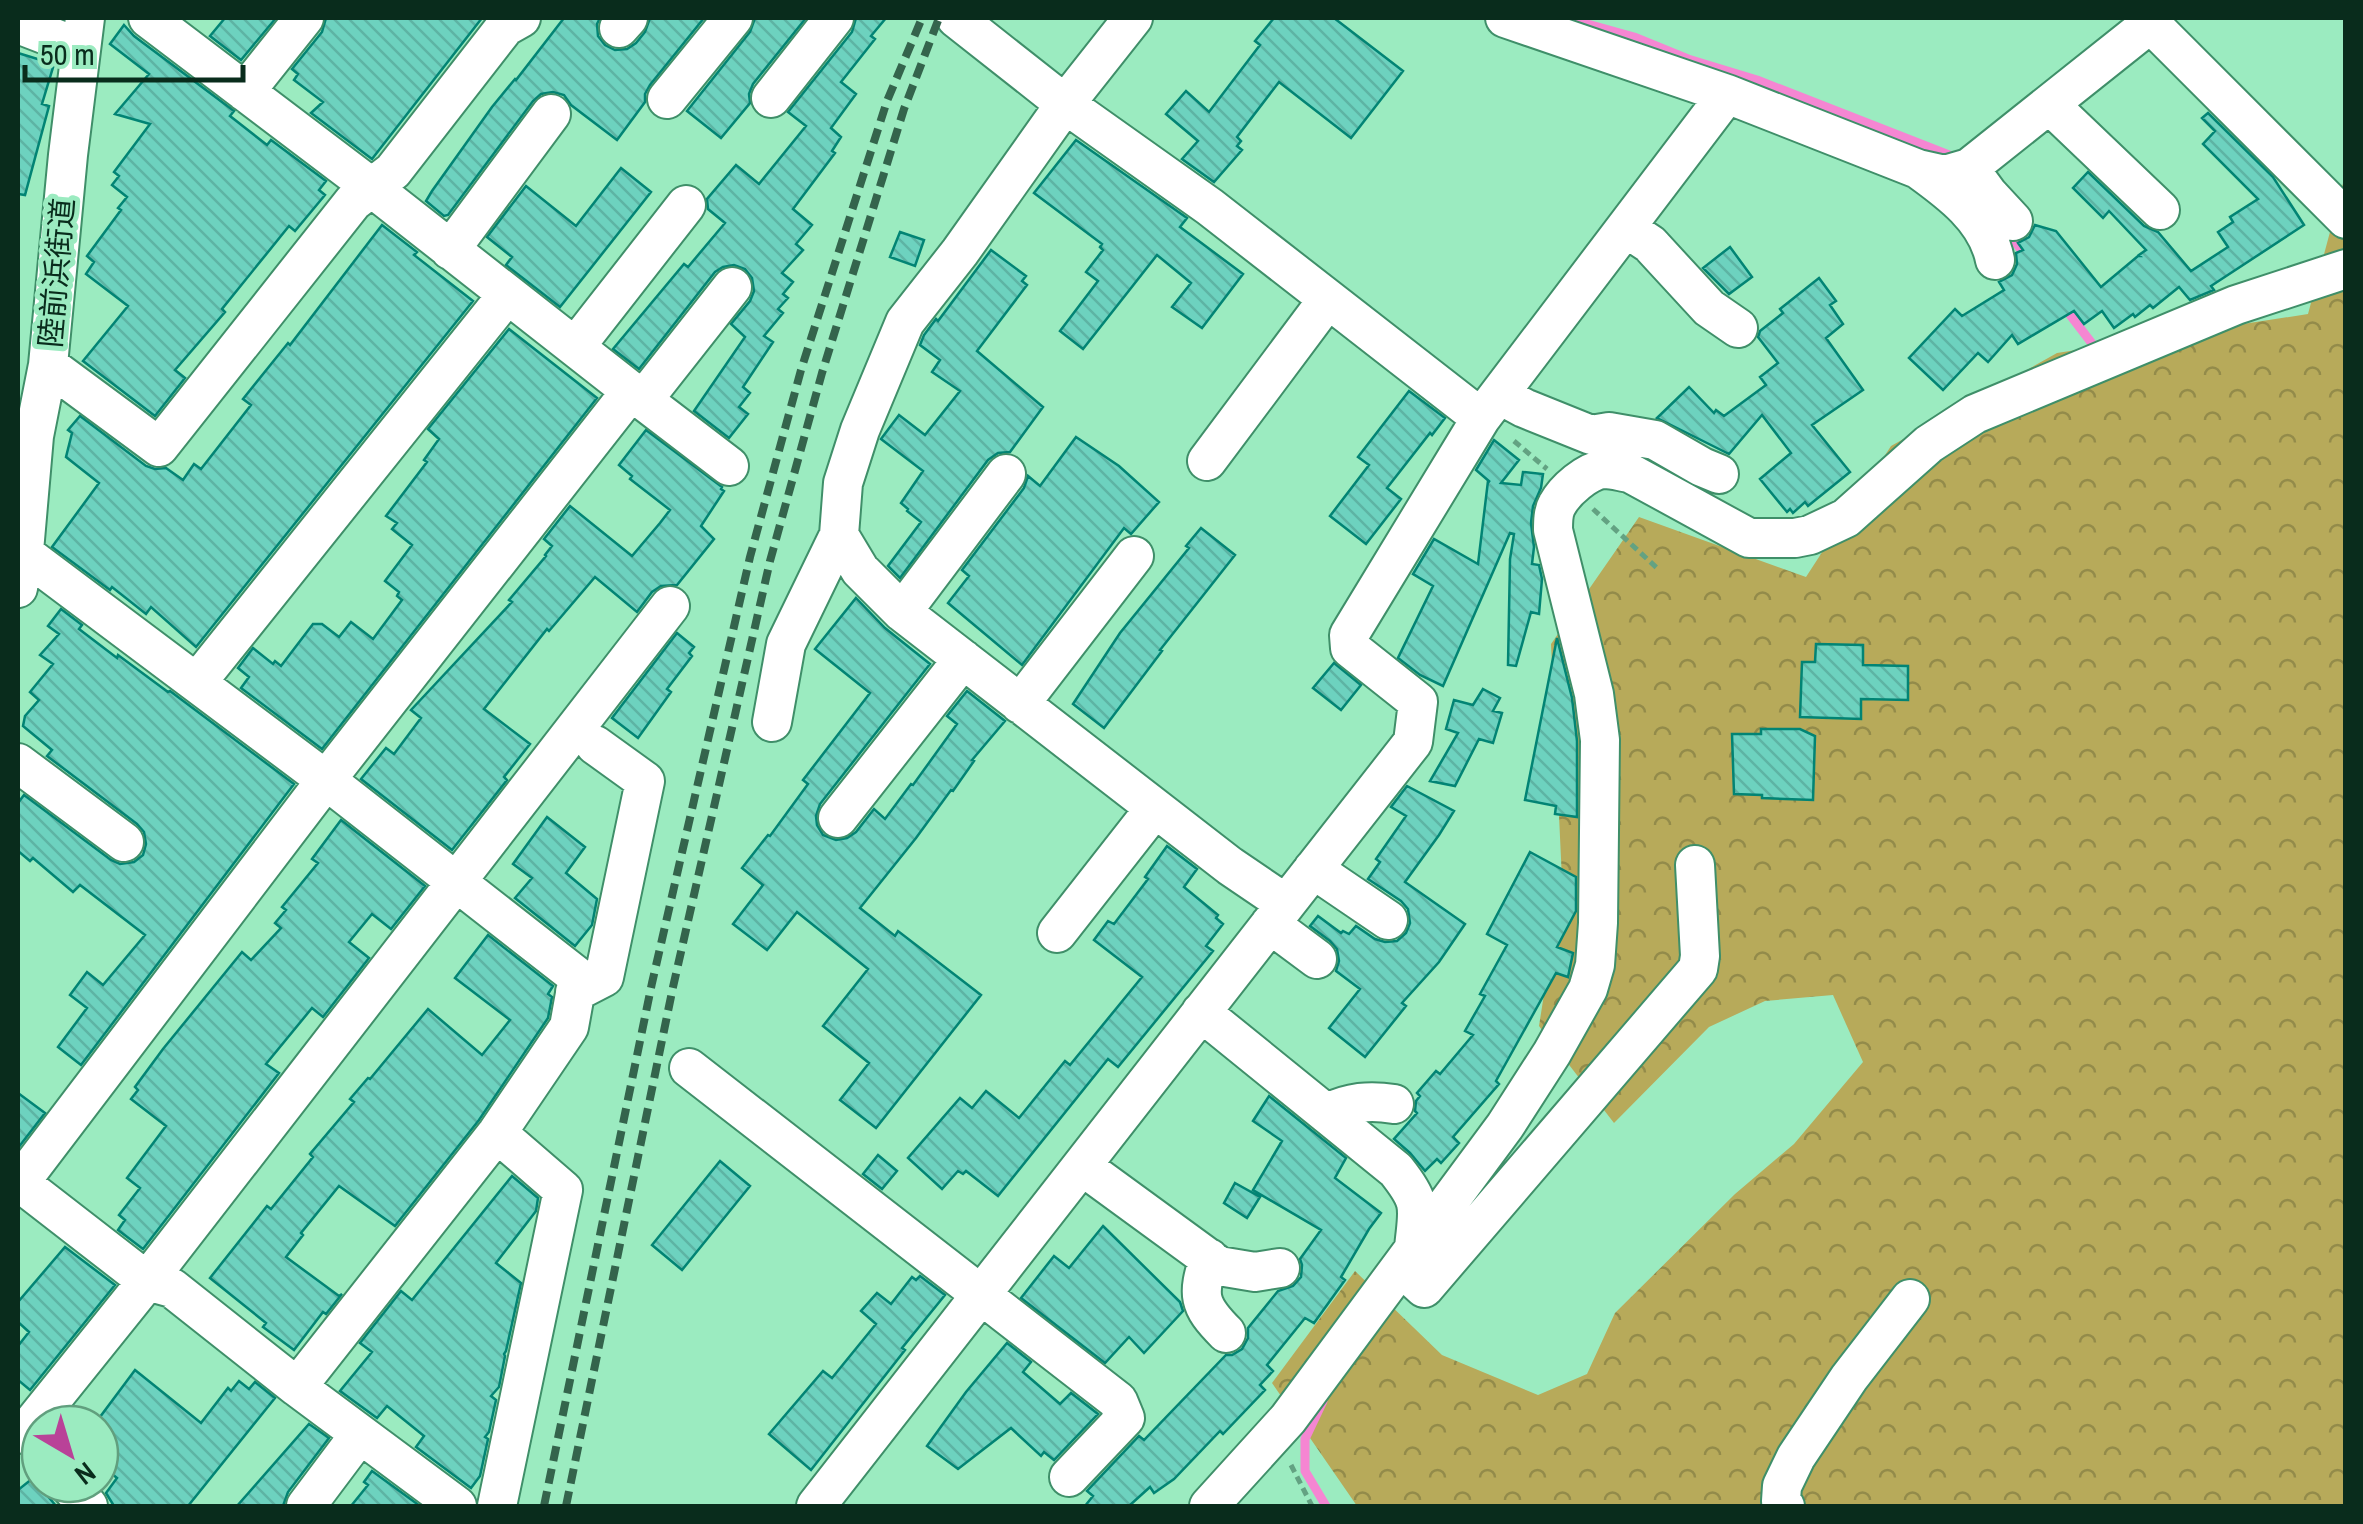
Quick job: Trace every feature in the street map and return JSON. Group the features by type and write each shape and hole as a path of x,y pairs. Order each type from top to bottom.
{"street":[{"path":"148,18 728,466"},
{"path":"245,92 304,18"},
{"path":"48,365 159,447 353,202 393,171 505,27 520,18"},
{"path":"667,100 733,18"},
{"path":"771,98 834,18"},
{"path":"956,18 1328,299 1490,406 1524,408 1590,435 1609,432 1655,440 1719,474"},
{"path":"772,722 786,644 838,535 843,483 860,430 905,322 1133,18"},
{"path":"1505,18 1727,94 1918,168 1945,174 1969,168 2148,20 2346,219"},
{"path":"18,24 82,33"},
{"name":"陸前浜街道","path":"20,563 26,433 48,365 82,33"},
{"path":"825,1503 981,1295 1413,742 1418,702 1350,648 1349,635 1490,406 1727,94"},
{"path":"2050,104 2160,210"},
{"path":"450,250 552,114"},
{"path":"1918,168 1958,198 1993,248 1995,260"},
{"path":"1969,168 2014,221"},
{"path":"575,347 686,205"},
{"path":"1623,232 1650,244 1709,308 1738,328"},
{"path":"1209,1506 1281,1426 1506,1126 1588,989 1595,965 1599,903 1600,740 1594,694 1552,530 1558,504 1576,483 1608,469 1630,474 1749,538 1810,536 1846,518 1929,444 1975,414 2236,305 2346,269"},
{"path":"456,1506 296,1387 172,1288 147,1281 18,1183 326,780 637,396 732,287"},
{"path":"198,681 508,294"},
{"path":"1207,462 1328,299"},
{"path":"902,612 1006,474"},
{"path":"838,535 860,570 902,612 1230,866 1317,958"},
{"path":"1020,704 1134,556"},
{"path":"20,563 198,681 578,977 568,1028 497,1133 296,1387"},
{"path":"52,1404 670,606"},
{"path":"838,818 963,660"},
{"path":"575,992 604,977 645,780 595,744"},
{"path":"18,762 124,842"},
{"path":"1057,933 1155,808"},
{"path":"1202,1012 1396,1170 1418,1204 1408,1258 1424,1288 1698,969 1695,865"},
{"path":"1313,869 1388,920"},
{"path":"688,1068 1118,1401 1125,1418 1070,1477"},
{"path":"1327,1114 1370,1100 1394,1104"},
{"path":"497,1133 563,1190 497,1506"},
{"path":"1082,1166 1219,1266 1255,1272 1280,1268"},
{"path":"1208,1258 1202,1292 1204,1308 1226,1332"},
{"path":"1785,1506 1781,1501 1782,1486 1796,1457 1848,1378 1910,1300"},
{"path":"306,1506 360,1434"}],"path":[{"path":"1281,1426 1294,1474 1312,1506"}],"green space":[{"path":"2345,176 2345,1506 1357,1506 1272,1383 1355,1271 1442,1355 1538,1395 1587,1374 1615,1313 1735,1194 1794,1144 1863,1062 1833,995 1765,1001 1709,1027 1614,1123 1539,1026 1562,880 1551,644 1639,517 1806,577 1891,446 2057,353 2308,314"}],"building":[{"path":"225,18 276,18 241,60 210,36"},
{"path":"326,18 482,18 372,159 311,113 323,102 294,80 298,74 292,69 322,32"},
{"path":"564,18 600,18 598,36 615,50 636,43 650,18 704,18 650,85 645,102 617,140 571,105 564,95 541,94 444,216 426,201 432,191 492,107"},
{"path":"755,18 806,18 753,84 750,103 721,138 687,111 750,32"},
{"path":"856,18 886,18 871,36 875,39 841,82 856,94 831,128 841,137 832,151 835,153 793,209 812,225 796,244 803,250 782,273 793,282 783,294 788,298 778,309 783,313 764,336 773,342 743,387 750,393 739,407 748,414 729,438 694,411 745,337 731,324 754,291 752,278 745,269 734,265 715,272 639,369 613,349 684,264 688,267 725,223 708,209 707,199 736,165 759,184 806,126 788,112 852,32"},
{"path":"1274,18 1334,18 1403,71 1351,138 1279,82 1237,137 1241,141 1237,146 1242,150 1214,182 1182,159 1198,141 1166,114 1186,91 1209,112 1260,45 1255,41"},
{"path":"124,25 234,111 230,116 267,145 271,140 326,181 319,190 325,195 295,231 289,226 222,309 225,312 175,370 185,378 155,416 83,361 128,306 86,274 94,262 87,256 127,197 112,185 119,176 114,172 150,124 115,114 149,74 110,44"},
{"path":"18,53 54,64 42,104 49,106 25,195 18,194"},
{"path":"2208,113 2273,177 2304,225 2211,286 2214,290 2190,300 2179,287 2153,308 2150,305 2114,328 2102,311 2084,324 2074,311 2018,344 2012,335 1988,362 1978,353 1943,390 1909,358 1955,309 1962,316 2004,290 1999,282 2012,275 2016,253 2023,250 2018,243 2029,237 2035,225 2056,231 2101,287 2146,250 2109,211 2103,218 2073,188 2088,172 2144,226 2158,232 2191,271 2228,247 2218,232 2233,222 2230,217 2258,199 2203,144 2215,131 2202,118"},
{"path":"1076,140 1187,218 1180,227 1243,274 1202,328 1172,307 1191,283 1157,255 1083,349 1060,331 1098,281 1086,272 1103,250 1102,244 1034,193"},
{"path":"621,168 651,192 560,307 506,265 512,257 487,237 526,186 576,226"},
{"path":"382,225 473,301 196,647 151,607 146,614 52,547 99,483 66,457 72,433 68,430 80,416 146,466 166,468 183,480 194,464 201,469 251,405 243,399 290,345"},
{"path":"900,232 924,240 915,266 890,257"},
{"path":"1730,247 1752,277 1729,294 1703,268"},
{"path":"991,250 1026,276 1022,281 1027,285 977,351 1043,407 1010,452 998,453 988,460 900,578 888,566 921,522 901,503 923,471 881,439 899,415 925,435 960,391 932,372 940,360 920,345"},
{"path":"1819,278 1836,301 1830,305 1843,324 1826,338 1863,390 1812,425 1850,472 1808,506 1805,502 1793,513 1790,509 1787,512 1760,479 1791,453 1762,415 1729,454 1657,418 1689,387 1714,413 1716,410 1724,416 1766,385 1760,377 1778,363 1758,337 1760,331 1783,313 1780,309"},
{"path":"509,329 597,398 322,749 241,688 249,677 238,668 253,648 281,666 313,624 322,624 339,637 351,622 373,639 402,600 397,596 399,592 385,581 412,545 392,529 397,523 386,516 427,462 424,460 439,439 428,429"},
{"path":"1409,391 1445,418 1387,488 1401,499 1366,544 1330,516 1369,465 1358,457"},
{"path":"646,430 722,487 724,491 701,526 714,539 677,585 661,586 652,592 637,612 595,577 547,629 484,709 530,744 452,850 361,779 386,748 394,754 421,718 411,710 512,602 509,600 546,556 552,546 544,539 570,506 632,556 660,523 670,510 630,479 632,476 619,465"},
{"path":"1076,437 1119,466 1159,502 1131,534 1124,528 1022,665 948,603 969,576 962,570 1024,488 1028,476 1040,486"},
{"path":"1494,440 1519,460 1501,483 1521,485 1523,472 1543,474 1531,523 1532,564 1539,565 1542,579 1539,614 1531,612 1516,666 1508,665 1514,534 1510,533 1443,686 1398,658 1433,586 1413,574 1434,539 1478,564 1490,482 1476,470"},
{"path":"1201,528 1235,555 1104,728 1073,704 1120,633"},
{"path":"856,598 885,628 930,664 820,804 816,816 823,835 836,840 847,838 874,809 885,819 957,724 947,716 967,691 1005,721 860,908 895,936 898,931 981,995 876,1128 840,1100 869,1063 823,1026 868,969 797,912 767,950 733,924 763,885 742,868 770,836 808,784 803,780 870,693 815,649"},
{"path":"61,609 82,625 79,629 117,658 118,655 170,691 294,784 81,1065 58,1047 87,1008 70,995 87,972 103,985 145,935 80,885 73,892 33,858 30,861 18,851 18,803 24,795 120,864 134,862 143,855 146,844 144,832 137,824 47,756 52,750 23,726 25,716 39,700 30,692 53,664 40,655 59,634 48,626"},
{"path":"677,633 694,647 689,653 692,656 638,738 612,718"},
{"path":"1557,638 1572,698 1577,741 1577,817 1555,814 1556,806 1525,800"},
{"path":"1816,644 1863,645 1863,665 1908,666 1908,700 1861,699 1861,719 1800,717 1802,662 1815,662"},
{"path":"1334,663 1361,685 1341,710 1313,688"},
{"path":"1483,689 1500,698 1493,711 1502,713 1493,743 1479,739 1455,786 1430,781 1458,733 1446,729 1454,700 1473,705"},
{"path":"1761,729 1800,729 1815,736 1813,800 1734,794 1732,734 1761,734"},
{"path":"1407,786 1454,811 1405,882 1465,924 1365,1057 1329,1028 1360,989 1336,971 1337,949 1310,926 1318,916 1341,933 1349,934 1356,926 1385,942 1397,941 1406,933 1410,923 1408,909 1368,879 1380,862 1376,859 1406,816 1391,807"},
{"path":"547,817 585,847 566,873 597,899 592,925 575,946 515,898 532,878 513,864"},
{"path":"341,820 425,886 391,929 372,914 349,942 369,958 323,1017 312,1008 266,1064 279,1073 143,1249 118,1230 125,1220 119,1215 140,1188 127,1178 166,1126 131,1099 138,1090 135,1087 242,952 251,960 281,928 275,923 286,910 282,907 318,863 312,859"},
{"path":"1167,846 1197,869 1184,887 1218,915 1216,918 1223,924 1206,946 1213,951 1118,1067 1108,1059 998,1196 966,1171 958,1171 942,1189 908,1158 960,1098 972,1108 986,1091 1019,1118 1065,1061 1070,1065 1142,977 1094,940 1108,921 1114,924"},
{"path":"1530,852 1576,877 1576,911 1557,947 1573,953 1568,977 1556,973 1496,1081 1499,1084 1453,1137 1459,1143 1441,1163 1437,1159 1425,1171 1394,1139 1417,1113 1417,1093 1436,1071 1440,1074 1473,1035 1465,1031 1507,945 1487,934"},
{"path":"488,935 553,986 548,994 552,997 548,1018 479,1120 395,1226 339,1186 301,1233 286,1257 339,1296 342,1294 294,1350 210,1278 267,1206 271,1209 354,1102 350,1099 428,1009 482,1055 510,1020 455,978"},
{"path":"18,1093 45,1113 18,1148"},
{"path":"1269,1096 1346,1158 1335,1178 1381,1213 1341,1277 1345,1280 1314,1323 1305,1318 1267,1365 1273,1371 1260,1385 1265,1390 1223,1434 1220,1431 1174,1479 1154,1493 1150,1487 1129,1506 1085,1506 1093,1496 1087,1491 1139,1436 1144,1440 1226,1355 1242,1349 1248,1328 1278,1291 1293,1286 1301,1277 1300,1259 1321,1230 1253,1190 1282,1141 1253,1121"},
{"path":"878,1155 897,1171 882,1189 863,1174"},
{"path":"720,1161 750,1186 682,1270 652,1245"},
{"path":"512,1176 538,1198 536,1211 496,1263 521,1283 499,1387 491,1396 496,1400 485,1437 488,1439 480,1476 471,1488 416,1447 424,1436 387,1406 377,1418 340,1391 372,1352 360,1343 401,1291 412,1300"},
{"path":"1235,1183 1260,1197 1247,1218 1224,1203"},
{"path":"1103,1226 1180,1302 1183,1311 1144,1353 1129,1337 1105,1363 1021,1298 1054,1256 1069,1268"},
{"path":"65,1247 115,1285 30,1390 18,1380 18,1346 29,1332 18,1322 18,1302"},
{"path":"920,1276 945,1295 811,1470 769,1434 823,1371 832,1378 876,1324 861,1311 877,1293 891,1304 912,1277 916,1280"},
{"path":"1007,1343 1031,1362 1023,1372 1060,1404 1071,1393 1098,1414 1054,1460 1044,1452 1041,1456 1011,1428 958,1469 927,1446"},
{"path":"135,1370 201,1423 228,1388 231,1391 239,1381 249,1389 255,1382 275,1398 188,1506 114,1506 120,1504 120,1404 110,1404"},
{"path":"309,1424 329,1438 288,1492 283,1506 237,1506"},
{"path":"372,1471 420,1506 351,1506 368,1485 364,1482"},
{"path":"18,1490 20,1504 56,1506 18,1506"}],"waterway":[{"path":"1566,18 1757,80 1949,155 1956,163"},
{"path":"2007,231 2028,259"},
{"path":"2064,307 2097,350"},
{"path":"1323,1401 1305,1439 1305,1471 1326,1506"}],"railway":[{"path":"544,1506 652,983 750,557 801,370 887,101 922,18"},
{"path":"566,1506 673,987 770,561 822,373 904,109 939,18"}]}
